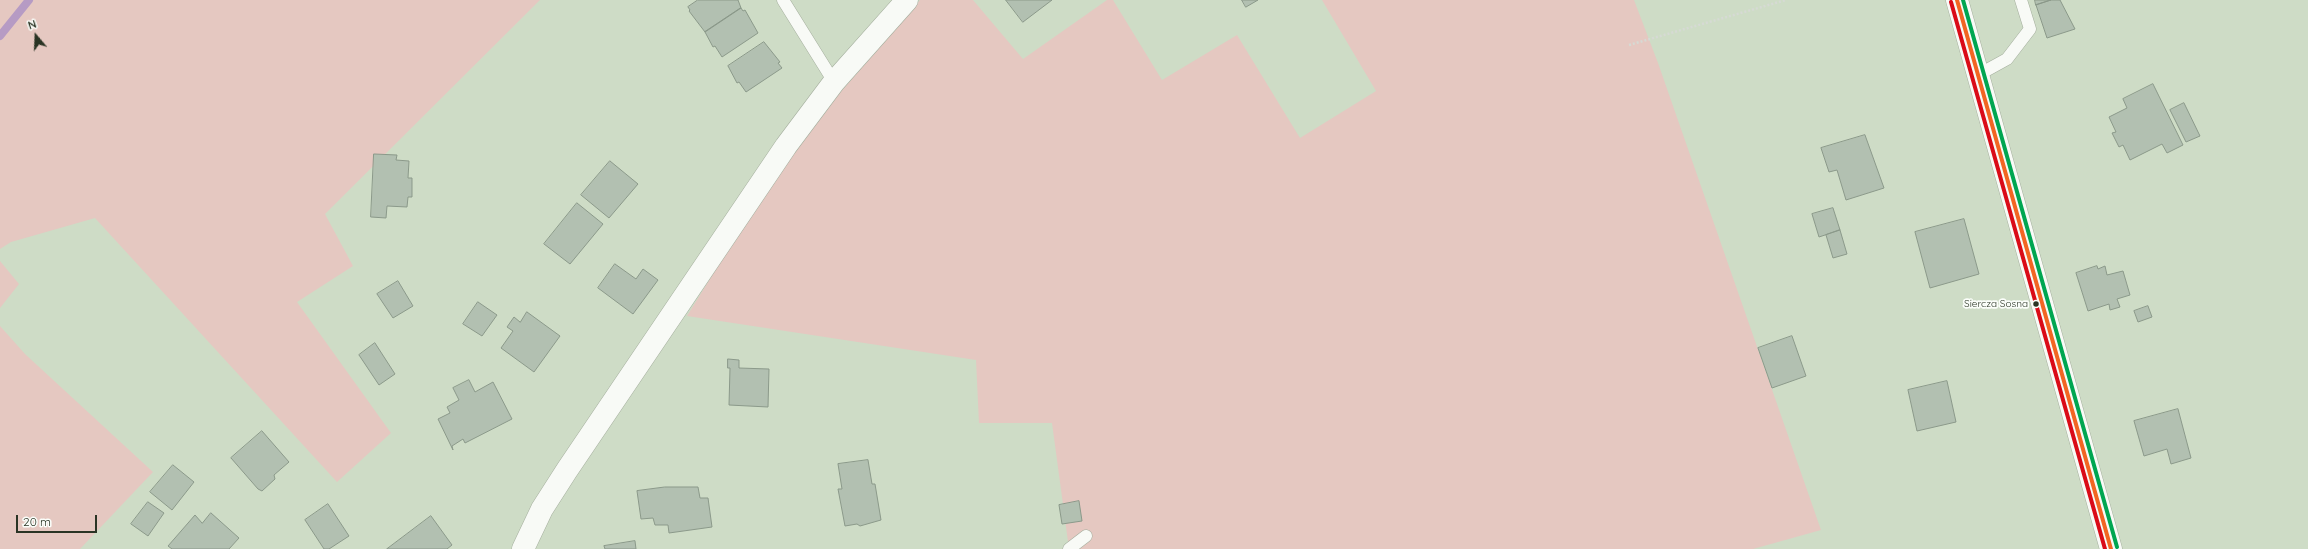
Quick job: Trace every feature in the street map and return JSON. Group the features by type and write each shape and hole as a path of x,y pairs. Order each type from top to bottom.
{"street":[{"path":"523,549 542,509 567,470 786,146 834,82 907,0"},
{"path":"1957,0 2111,549"}],"lane":[{"path":"783,0 834,82"},
{"path":"1978,76 2007,59 2030,29 2021,0"},
{"path":"1069,549 1086,536"}],"path":[{"path":"1629,45 1786,0"}],"shaded area":[{"path":"0,0 540,0 325,214 353,266 297,302 391,433 337,482 95,218 11,242 0,249"},
{"path":"920,0 973,0 1023,59 1107,0 1113,0 1162,80 1237,35 1300,138 1376,91 1322,0 1634,0 1658,63 1821,530 1753,549 1069,549 1052,423 979,423 976,360 687,316 787,154"},
{"path":"0,261 19,284 0,308"},
{"path":"0,326 25,354 153,472 80,549 0,549"}],"building":[{"path":"698,0 738,0 741,8 705,32 689,11 690,10 688,7"},
{"path":"1006,0 1052,0 1023,22"},
{"path":"1242,0 1258,0 1246,7"},
{"path":"2035,0 2051,0 2036,5"},
{"path":"2051,0 2060,0 2075,29 2047,38 2036,5"},
{"path":"741,8 743,11 745,10 758,33 722,57 715,46 713,47 705,32"},
{"path":"764,42 780,62 778,63 782,68 746,92 739,82 737,83 728,66"},
{"path":"2153,84 2183,145 2167,153 2162,144 2130,160 2123,145 2119,147 2112,133 2116,132 2109,117 2127,108 2123,99"},
{"path":"2184,103 2200,136 2186,142 2170,110"},
{"path":"1865,135 1884,188 1846,200 1837,170 1829,172 1821,148"},
{"path":"374,154 397,155 396,160 409,161 408,178 412,178 412,197 408,197 407,207 387,206 386,218 371,217"},
{"path":"610,161 638,184 609,218 581,195"},
{"path":"577,203 603,224 570,264 544,244"},
{"path":"1833,208 1840,230 1819,237 1812,214"},
{"path":"1964,219 1979,274 1930,288 1915,232"},
{"path":"1840,230 1847,254 1833,258 1826,235"},
{"path":"615,264 636,279 643,269 658,280 633,314 598,288"},
{"path":"2097,266 2098,269 2105,266 2107,275 2123,271 2130,295 2117,299 2120,307 2110,310 2109,304 2088,311 2076,273"},
{"path":"398,281 413,306 393,318 377,294"},
{"path":"478,302 497,315 482,336 463,324"},
{"path":"2148,306 2152,317 2138,322 2134,311"},
{"path":"527,312 560,336 534,372 501,348 513,331 507,327 514,317 520,322"},
{"path":"1792,336 1806,376 1772,388 1758,348"},
{"path":"375,343 395,374 379,385 359,355"},
{"path":"728,359 739,360 739,368 769,369 768,407 729,405 730,368 728,368"},
{"path":"469,380 475,392 493,382 512,419 465,443 463,439 452,446 453,450 438,419 450,413 447,407 459,400 453,388"},
{"path":"1947,381 1956,422 1917,431 1908,390"},
{"path":"2178,409 2191,458 2171,464 2167,449 2144,456 2134,421"},
{"path":"262,431 289,462 274,475 275,479 262,491 258,489 231,458"},
{"path":"868,460 872,484 875,484 881,520 860,526 857,524 845,526 838,489 842,489 838,464"},
{"path":"173,465 194,482 172,510 150,492"},
{"path":"665,487 698,487 700,498 708,498 712,527 669,533 668,525 655,525 653,518 641,519 637,491"},
{"path":"1079,501 1082,521 1062,524 1059,505"},
{"path":"148,502 164,513 148,536 131,524"},
{"path":"328,504 349,536 329,549 324,549 305,520"},
{"path":"211,513 239,538 229,549 172,549 168,546 195,515 202,523"},
{"path":"431,516 452,545 447,549 387,549"},
{"path":"635,541 636,549 605,549 604,546"}],"waterway":[{"path":"0,36 29,0"}],"transit line":[{"path":"1957,0 2111,549"},
{"path":"1963,0 2117,547"},
{"path":"1951,2 2105,549"}],"place":[{"name":"Siercza Sosna","path":"2036,304"}]}
